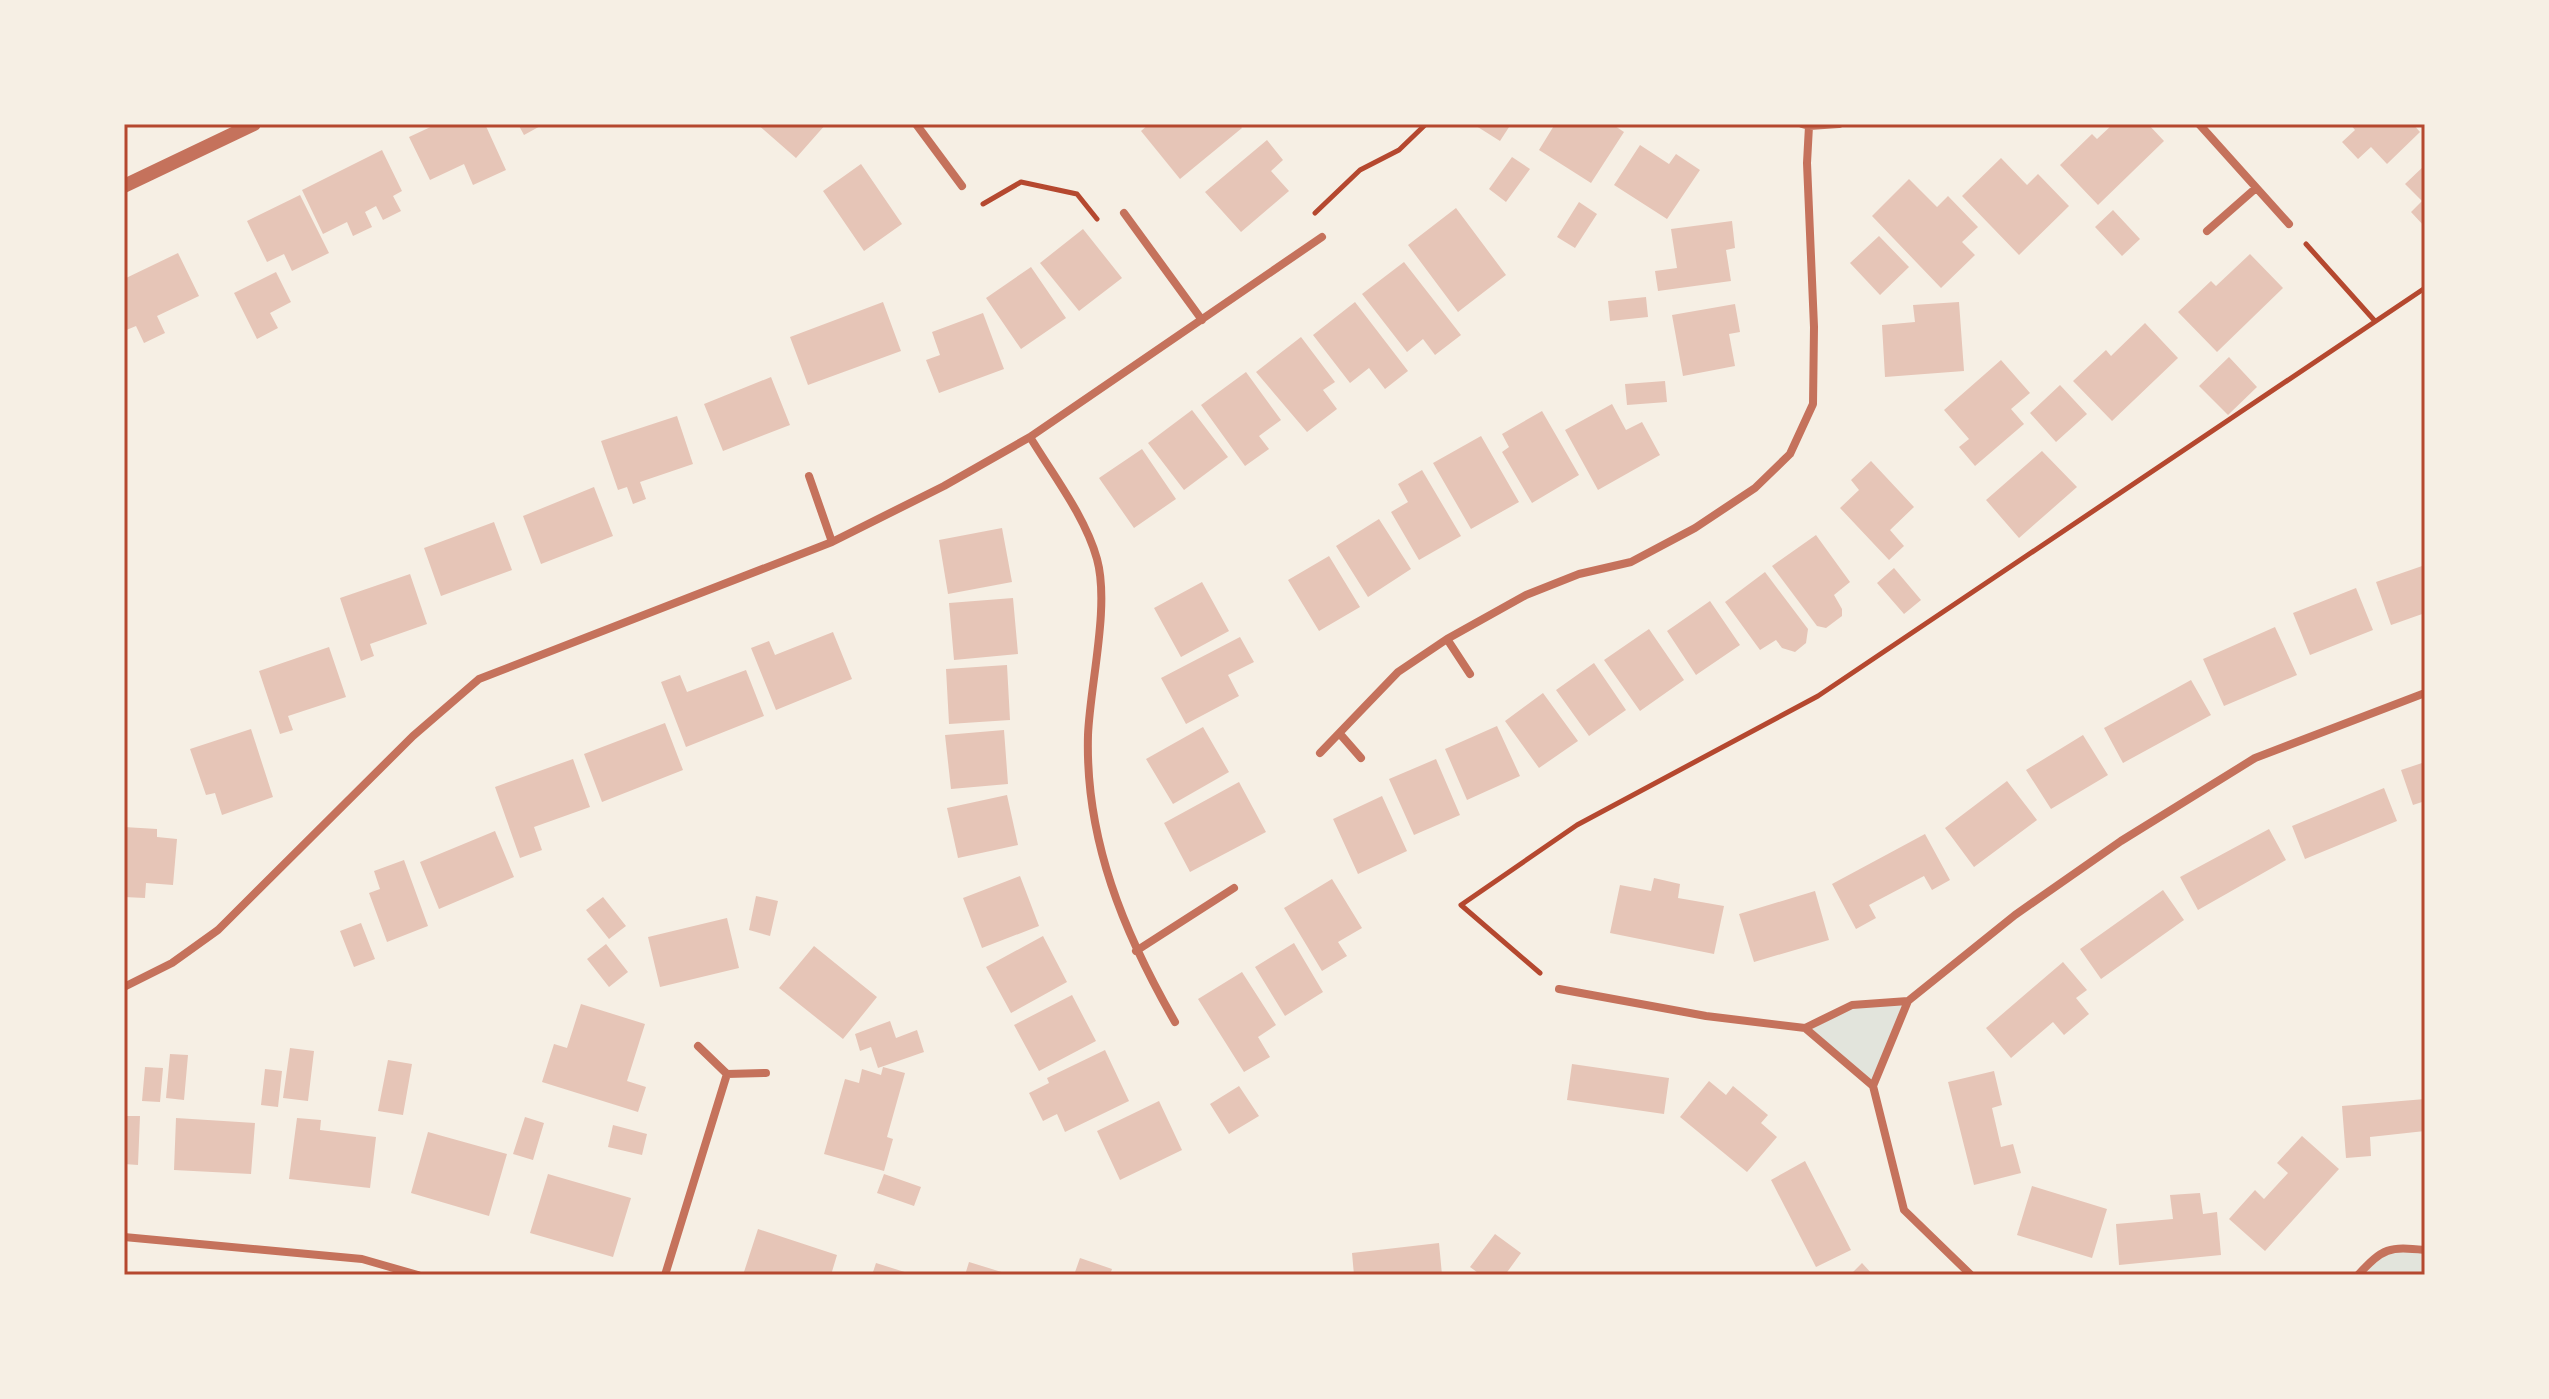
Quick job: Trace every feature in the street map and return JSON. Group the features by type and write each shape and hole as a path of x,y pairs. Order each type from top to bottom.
{"street":[{"path":"124,186 254,124"},
{"path":"916,124 962,186"},
{"path":"1320,753 1398,672 1447,639 1526,595 1579,574 1631,562 1695,528 1755,488 1790,454 1813,404 1814,327 1806,125 1839,124"},
{"path":"2199,124 2289,224"},
{"path":"2207,231 2256,188"},
{"path":"1124,213 1202,320"},
{"path":"124,987 172,963 218,930 392,756 479,679 832,542 944,486 1030,437 1322,237"},
{"path":"1030,437 1081,523 1098,560 1101,606 1088,736 1100,851 1115,901 1136,951 1175,1022"},
{"path":"809,476 832,542"},
{"path":"1447,639 1470,674"},
{"path":"1873,1086 1908,1001 2015,915 2121,841 2255,758 2425,693"},
{"path":"1340,734 1361,758"},
{"path":"1136,951 1234,888"},
{"path":"1559,989 1706,1016 1805,1028 1852,1005 1908,1001"},
{"path":"1805,1028 1873,1086 1904,1210 1971,1275"},
{"path":"698,1046 727,1074 766,1073"},
{"path":"665,1275 727,1074"},
{"path":"124,1237 362,1259 418,1275"},
{"path":"2358,1275 2374,1258 2398,1247 2425,1250"}],"path":[{"path":"1322,237 1314,211 1360,170 1399,150 1426,124"},
{"path":"962,186 979,206 1021,182 1077,194 1105,229 1124,213"},
{"path":"2289,224 2374,320"},
{"path":"1559,989 1461,905 1577,825 1818,696 2425,288"}],"shaded area":[{"path":"1908,1001 1873,1086 1805,1028 1852,1005"},
{"path":"2398,1247 2425,1250 2425,1275 2358,1275"}],"building":[{"path":"437,124 485,124 506,170 473,185 464,164 430,180 409,137"},
{"path":"518,124 544,124 524,135"},
{"path":"757,124 826,124 796,158"},
{"path":"1149,124 1239,124 1242,128 1180,179 1141,131"},
{"path":"1473,124 1511,124 1500,141"},
{"path":"1555,124 1612,124 1624,132 1591,183 1539,150"},
{"path":"2113,124 2148,124 2164,141 2098,205 2060,165 2092,134 2097,139"},
{"path":"2350,124 2413,124 2420,132 2387,164 2371,147 2358,159 2342,142 2355,130"},
{"path":"1267,140 1283,160 1271,171 1289,191 1241,232 1205,192"},
{"path":"1640,145 1669,164 1676,154 1700,170 1667,219 1614,185"},
{"path":"382,150 402,191 393,196 401,211 383,220 376,206 365,212 372,227 353,236 347,222 323,234 302,190"},
{"path":"1512,157 1530,169 1506,202 1489,189"},
{"path":"2001,158 2027,185 2038,174 2069,206 2019,255 1962,196"},
{"path":"861,164 902,224 864,251 823,191"},
{"path":"2425,165 2425,227 2411,212 2422,201 2405,184"},
{"path":"1909,179 1937,207 1948,196 1978,227 1962,242 1975,255 1941,288 1872,216"},
{"path":"300,195 329,253 292,271 284,254 267,262 247,221"},
{"path":"1579,202 1597,214 1575,248 1557,237"},
{"path":"1456,208 1506,275 1458,312 1408,245"},
{"path":"2113,210 2140,239 2122,256 2095,227"},
{"path":"1732,221 1735,248 1726,250 1731,281 1658,291 1655,271 1677,268 1671,229"},
{"path":"1083,229 1122,278 1079,311 1040,263"},
{"path":"1879,236 1909,267 1880,295 1850,263"},
{"path":"178,253 199,296 157,316 165,333 144,343 136,326 124,331 124,279"},
{"path":"2250,254 2283,288 2217,352 2178,312 2211,281 2216,286"},
{"path":"1404,262 1461,335 1435,355 1423,339 1407,352 1362,294"},
{"path":"1031,267 1066,318 1021,349 986,298"},
{"path":"276,272 291,302 270,313 278,328 257,339 234,293"},
{"path":"1646,297 1648,317 1610,321 1608,301"},
{"path":"883,302 901,351 808,385 790,337"},
{"path":"1355,302 1408,371 1385,389 1369,368 1350,383 1313,335"},
{"path":"1959,302 1964,371 1885,377 1882,325 1915,322 1913,305"},
{"path":"1735,304 1740,332 1729,334 1735,366 1683,376 1672,315"},
{"path":"983,313 1004,369 939,393 926,360 940,355 932,332"},
{"path":"2145,323 2178,358 2112,421 2073,381 2106,350 2111,356"},
{"path":"1301,337 1335,382 1323,390 1337,409 1307,432 1256,372"},
{"path":"2229,357 2257,387 2228,415 2199,386"},
{"path":"2001,360 2030,393 2011,409 2024,424 1975,466 1959,447 1969,439 1944,410"},
{"path":"1246,372 1281,420 1259,436 1269,449 1245,466 1201,405"},
{"path":"771,377 790,425 723,451 704,404"},
{"path":"1665,381 1667,402 1627,405 1625,384"},
{"path":"2060,385 2087,414 2056,442 2030,413"},
{"path":"1612,404 1626,430 1642,422 1660,455 1598,490 1565,430"},
{"path":"1192,410 1228,457 1184,490 1148,443"},
{"path":"1542,411 1579,475 1532,503 1502,452 1509,447 1502,434"},
{"path":"677,416 693,464 640,482 646,499 633,504 627,487 618,490 601,441"},
{"path":"1481,436 1519,502 1471,529 1433,463"},
{"path":"1142,449 1176,499 1134,528 1099,478"},
{"path":"2042,451 2077,487 2019,538 1986,500"},
{"path":"1871,461 1914,507 1890,530 1904,546 1889,560 1840,508 1859,490 1851,480"},
{"path":"1422,470 1461,536 1419,560 1391,512 1408,502 1398,484"},
{"path":"594,487 613,536 541,564 523,516"},
{"path":"1379,519 1411,569 1368,597 1336,546"},
{"path":"494,522 512,570 441,596 424,548"},
{"path":"1002,528 1012,582 948,594 939,540"},
{"path":"1816,535 1850,582 1834,595 1842,609 1842,616 1826,628 1817,626 1772,566"},
{"path":"1329,556 1360,607 1319,631 1288,580"},
{"path":"2425,565 2425,613 2391,625 2376,582"},
{"path":"1894,568 1921,600 1904,614 1877,583"},
{"path":"1765,572 1808,629 1806,643 1795,652 1782,648 1776,640 1760,650 1725,602"},
{"path":"410,574 427,624 370,644 374,656 361,661 340,598"},
{"path":"1202,582 1229,631 1181,657 1154,608"},
{"path":"2356,588 2373,630 2310,655 2293,613"},
{"path":"1013,598 1018,654 954,660 949,603"},
{"path":"1710,601 1740,645 1696,675 1667,631"},
{"path":"2275,627 2297,675 2224,706 2203,659"},
{"path":"1649,629 1684,680 1640,711 1604,660"},
{"path":"833,632 852,679 776,710 751,648 769,641 775,655"},
{"path":"1240,637 1254,662 1228,675 1239,696 1186,724 1161,678"},
{"path":"329,647 346,697 288,716 293,730 280,734 259,671"},
{"path":"1594,663 1626,710 1589,736 1556,690"},
{"path":"1007,665 1010,720 949,724 946,669"},
{"path":"746,670 764,716 686,747 661,682 680,675 687,692"},
{"path":"2191,680 2211,715 2123,763 2104,728"},
{"path":"1543,693 1578,741 1539,768 1505,721"},
{"path":"665,723 683,770 602,802 584,754"},
{"path":"1497,726 1520,776 1467,800 1445,749"},
{"path":"1203,727 1229,772 1173,804 1146,759"},
{"path":"251,729 273,797 222,815 215,793 206,795 190,749"},
{"path":"1004,730 1008,784 951,789 945,735"},
{"path":"2083,735 2108,775 2051,809 2026,770"},
{"path":"573,759 590,807 534,827 542,850 520,858 495,787"},
{"path":"1436,759 1460,815 1414,835 1389,779"},
{"path":"2425,762 2425,801 2413,805 2401,770"},
{"path":"2007,781 2037,820 1974,867 1945,828"},
{"path":"1239,782 1266,832 1190,872 1164,823"},
{"path":"2384,788 2397,821 2305,859 2292,826"},
{"path":"1007,795 1018,845 958,858 947,808"},
{"path":"1382,796 1407,851 1358,874 1333,819"},
{"path":"124,827 157,829 157,837 177,839 173,885 146,883 145,898 124,897"},
{"path":"2269,829 2286,860 2198,910 2180,877"},
{"path":"495,831 514,877 439,909 420,862"},
{"path":"1925,834 1950,880 1932,890 1924,876 1869,905 1876,918 1856,929 1832,884"},
{"path":"404,860 428,926 387,942 369,893 380,889 374,871"},
{"path":"1020,876 1039,926 982,948 963,898"},
{"path":"1654,878 1680,884 1678,898 1724,906 1714,954 1610,933 1620,885 1651,891"},
{"path":"1332,879 1362,928 1338,942 1347,956 1322,971 1284,908"},
{"path":"2163,890 2184,920 2101,979 2080,949"},
{"path":"1815,891 1829,940 1754,962 1739,914"},
{"path":"756,896 778,901 770,936 749,930"},
{"path":"603,897 626,926 609,939 586,910"},
{"path":"727,918 739,968 660,987 648,937"},
{"path":"361,923 375,959 354,967 340,931"},
{"path":"1043,936 1067,982 1011,1013 986,967"},
{"path":"1294,943 1323,992 1285,1016 1255,967"},
{"path":"606,944 628,972 609,987 587,959"},
{"path":"814,946 877,997 843,1039 779,988"},
{"path":"2063,962 2087,990 2076,998 2089,1014 2064,1035 2053,1022 2011,1058 1986,1028"},
{"path":"1242,972 1276,1025 1258,1037 1270,1057 1244,1072 1198,999"},
{"path":"1072,995 1096,1041 1039,1071 1014,1025"},
{"path":"581,1004 645,1024 627,1081 646,1087 638,1112 542,1082 554,1044 567,1048"},
{"path":"890,1021 896,1038 917,1030 924,1052 878,1068 871,1047 860,1051 855,1034"},
{"path":"290,1048 314,1051 308,1101 283,1098"},
{"path":"1105,1050 1129,1101 1065,1132 1057,1114 1043,1121 1029,1093 1049,1083 1047,1078"},
{"path":"170,1054 188,1055 184,1100 166,1098"},
{"path":"388,1060 412,1064 403,1115 378,1111"},
{"path":"1572,1064 1669,1078 1664,1114 1567,1100"},
{"path":"145,1067 163,1068 160,1102 142,1101"},
{"path":"883,1067 905,1073 887,1137 893,1139 884,1171 824,1154 845,1079 859,1083 862,1069 881,1075"},
{"path":"265,1069 282,1071 278,1107 261,1105"},
{"path":"1994,1071 2002,1105 1992,1108 2001,1147 2013,1144 2021,1173 1974,1185 1948,1082"},
{"path":"1709,1081 1726,1095 1733,1086 1768,1115 1761,1123 1777,1137 1747,1172 1680,1117"},
{"path":"1239,1086 1259,1116 1229,1134 1210,1104"},
{"path":"2425,1099 2425,1131 2370,1137 2371,1156 2346,1158 2342,1106"},
{"path":"1159,1101 1182,1150 1120,1180 1097,1131"},
{"path":"124,1116 140,1116 138,1165 124,1164"},
{"path":"525,1117 544,1123 533,1160 513,1154"},
{"path":"176,1118 255,1123 251,1174 174,1170"},
{"path":"297,1118 321,1120 320,1130 376,1137 370,1188 289,1179"},
{"path":"613,1125 647,1134 642,1155 608,1147"},
{"path":"428,1132 507,1154 489,1216 411,1193"},
{"path":"2302,1136 2339,1169 2265,1251 2229,1219 2255,1190 2264,1199 2288,1173 2277,1163"},
{"path":"1805,1161 1851,1250 1816,1267 1771,1180"},
{"path":"548,1174 631,1198 613,1257 530,1233"},
{"path":"884,1174 921,1187 914,1206 877,1193"},
{"path":"2032,1186 2107,1209 2092,1258 2017,1235"},
{"path":"2200,1193 2203,1214 2217,1212 2221,1255 2119,1265 2116,1224 2173,1219 2170,1195"},
{"path":"758,1229 837,1255 831,1275 743,1275"},
{"path":"1495,1234 1521,1253 1505,1275 1481,1275 1470,1267"},
{"path":"1439,1243 1442,1275 1354,1275 1352,1253"},
{"path":"1080,1258 1112,1269 1110,1275 1074,1275"},
{"path":"969,1262 1008,1274 965,1275"},
{"path":"876,1263 911,1274 911,1275 872,1275"},
{"path":"1862,1263 1873,1275 1850,1275"}]}
